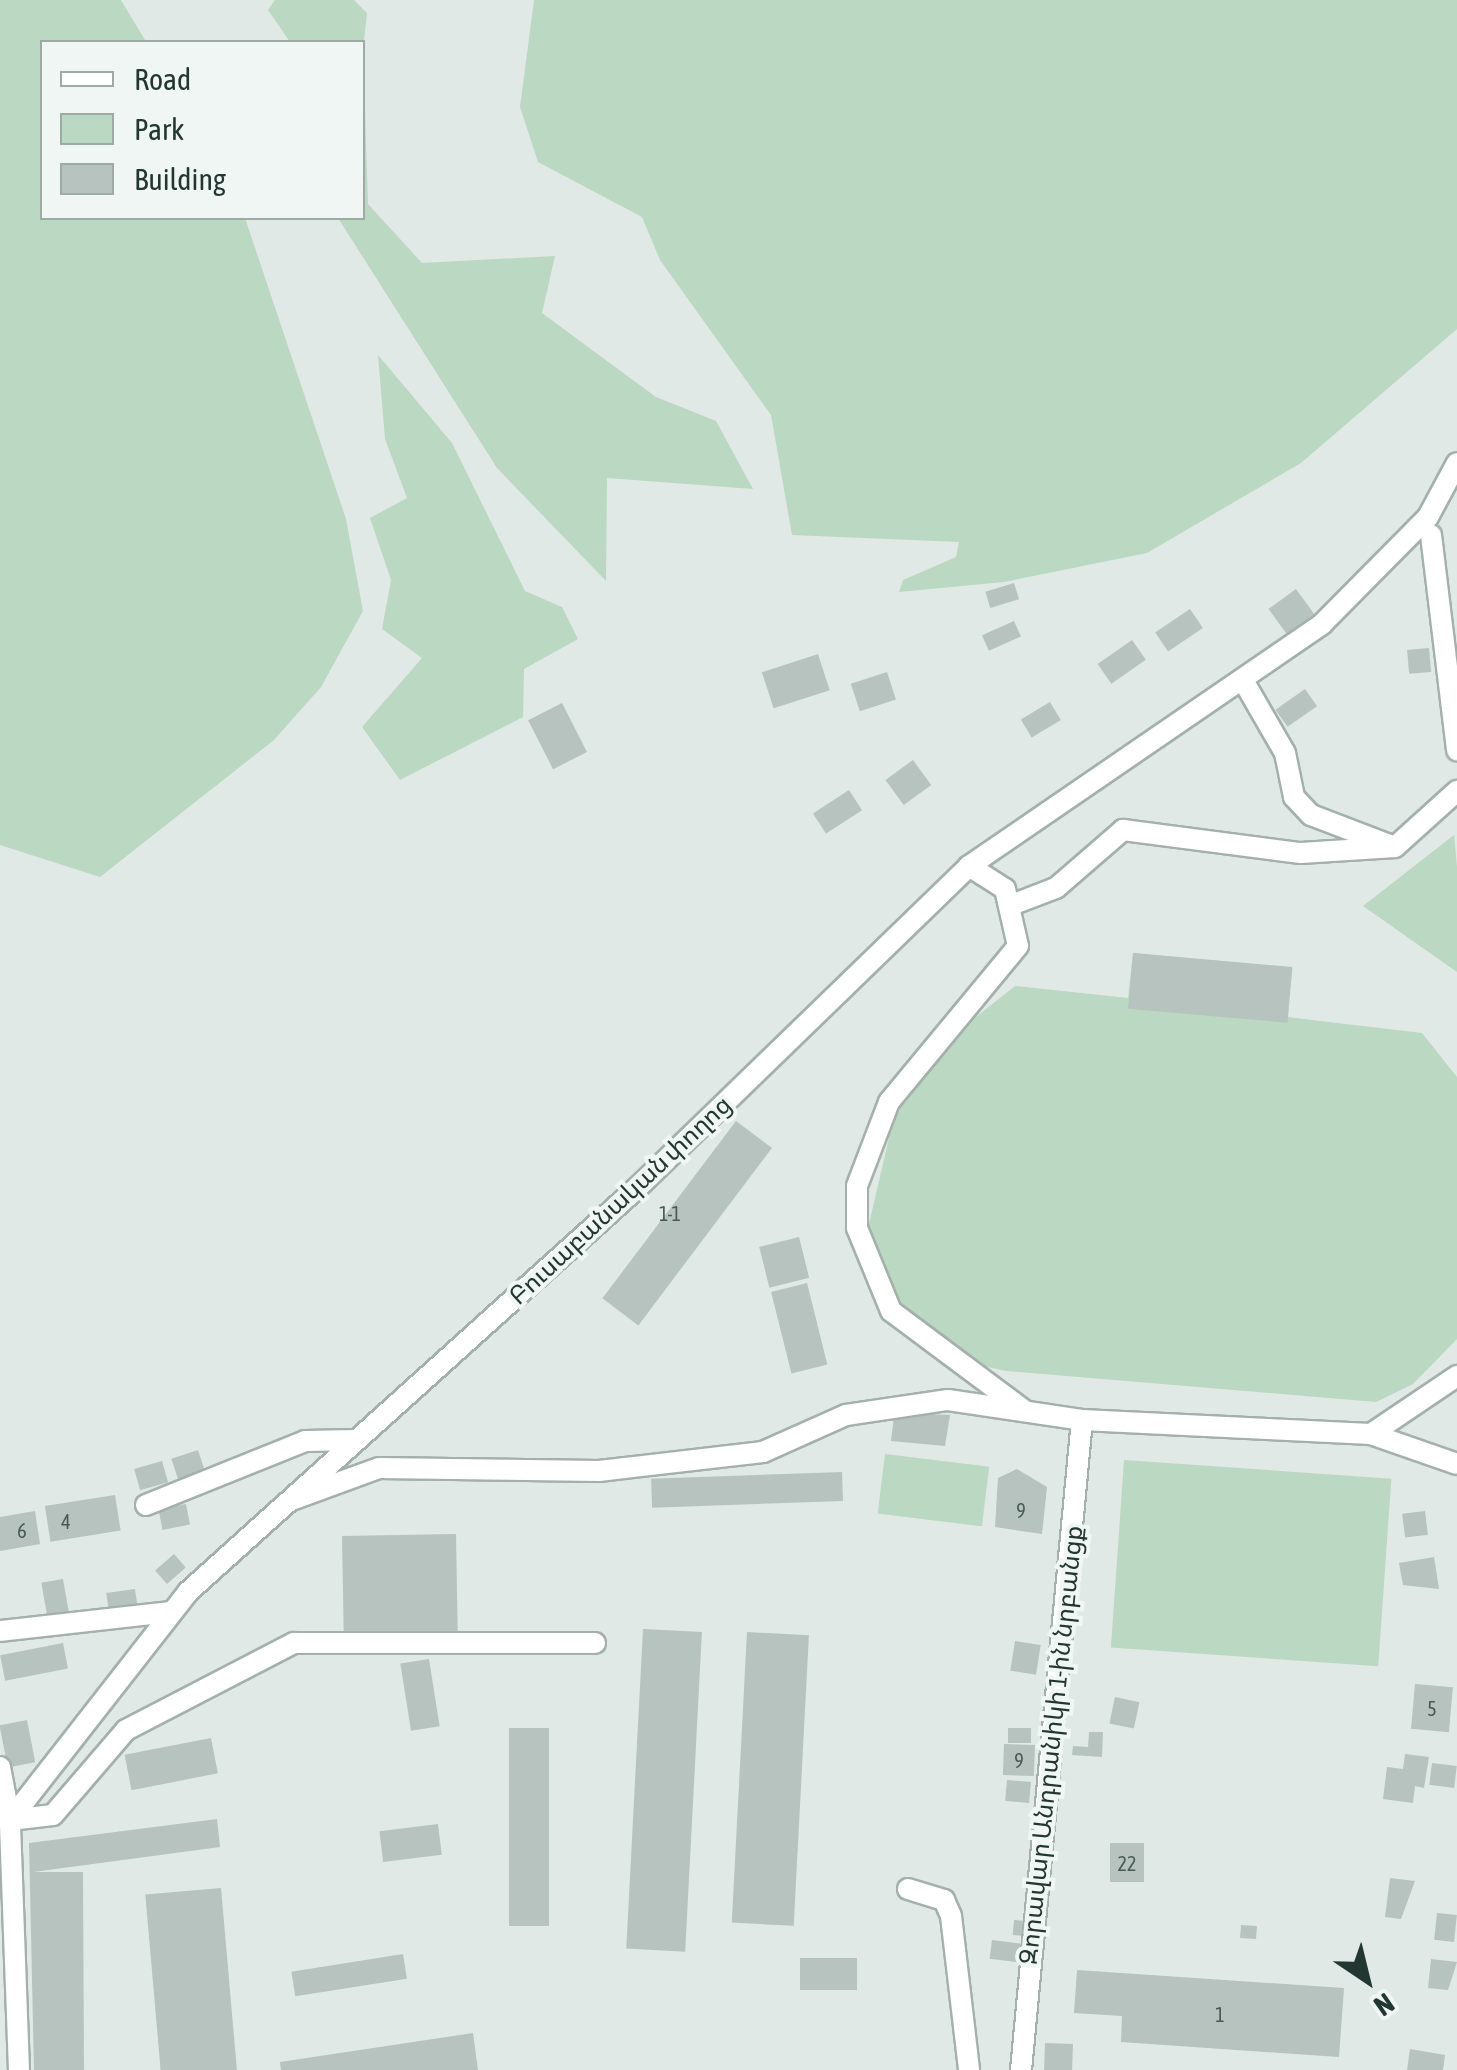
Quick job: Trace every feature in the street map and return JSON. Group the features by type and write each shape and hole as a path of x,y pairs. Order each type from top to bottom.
{"street":[{"name":"Բուսաբանական փողոց","path":"10,1820 170,1612 287,1501 638,1188 969,866 1244,682 1377,574 1428,517 1457,463"},
{"path":"1431,535 1457,750"},
{"path":"1244,682 1311,816 1395,848"},
{"path":"1014,904 1056,888 1123,830 1301,853 1395,848 1457,790"},
{"path":"969,866 1014,904 1018,946 1008,969 909,1069 869,1140 857,1228 891,1311 1026,1412"},
{"path":"1371,1434 1457,1376"},
{"path":"287,1501 379,1468 598,1471 763,1452 846,1414 948,1400 1082,1420 1371,1434 1457,1464"},
{"name":"Զորավար Անդրանիկի 1-ին նրբանցք","path":"1020,2070 1082,1420"},
{"path":"146,1506 306,1441 356,1440"},
{"path":"0,1632 170,1612"},
{"path":"10,1820 53,1815 126,1730 294,1643 596,1642"},
{"path":"0,1768 10,1820 7,1865 19,2070"},
{"path":"908,1889 944,1900 952,1916 969,2070"}],"green space":[{"path":"0,0 121,0 145,40 40,40 40,220 246,220 346,519 363,611 321,687 274,740 100,877 0,845"},
{"path":"275,0 354,0 367,13 364,40 289,40 268,10"},
{"path":"534,0 1457,0 1457,329 1301,463 1147,553 1004,582 899,592 903,580 956,557 959,542 792,535 771,415 660,260 642,217 538,162 520,107"},
{"path":"365,112 368,204 422,263 555,256 542,313 656,397 716,421 753,489 607,478 606,581 497,468 339,220 365,220"},
{"path":"378,355 452,443 525,591 562,607 578,639 524,669 523,717 400,780 362,727 422,658 382,629 391,580 370,518 407,498 385,439"},
{"path":"1454,835 1457,867 1457,972 1363,906"},
{"path":"1133,953 1292,968 1287,1017 1422,1033 1457,1077 1457,1339 1413,1384 1376,1402 1006,1371 978,1365 899,1303 868,1228 896,1108 943,1043 1015,986 1128,998"},
{"path":"885,1454 989,1467 982,1526 878,1514"},
{"path":"1124,1460 1391,1479 1378,1666 1111,1648"}],"building":[{"path":"1014,583 1019,599 990,608 985,592"},
{"path":"1296,589 1314,614 1287,634 1268,609"},
{"path":"1190,609 1203,628 1168,652 1155,632"},
{"path":"1014,621 1021,637 989,651 982,635"},
{"path":"1132,640 1146,660 1111,684 1098,664"},
{"path":"1429,648 1431,672 1409,674 1407,650"},
{"path":"818,654 830,690 774,708 762,672"},
{"path":"887,672 896,700 860,711 851,684"},
{"path":"1305,689 1317,706 1288,727 1276,710"},
{"path":"1050,702 1061,720 1032,738 1021,720"},
{"path":"562,703 587,752 553,769 528,720"},
{"path":"913,760 931,785 904,805 885,780"},
{"path":"849,790 862,810 826,834 813,813"},
{"path":"1133,953 1292,967 1288,1023 1128,1009"},
{"path":"736,1121 772,1148 638,1325 602,1298"},
{"path":"799,1237 809,1278 769,1288 759,1247"},
{"path":"807,1283 827,1365 791,1373 771,1292"},
{"path":"950,1415 945,1446 891,1441 894,1416"},
{"path":"198,1450 205,1471 178,1480 171,1459"},
{"path":"162,1461 168,1482 140,1490 134,1469"},
{"path":"1017,1469 1047,1487 1042,1534 995,1527 998,1478"},
{"path":"842,1472 843,1501 652,1508 651,1479"},
{"path":"115,1495 121,1531 51,1542 45,1506"},
{"path":"186,1504 190,1525 163,1530 159,1509"},
{"path":"35,1511 40,1544 0,1551 0,1517"},
{"path":"1425,1511 1428,1535 1405,1538 1402,1514"},
{"path":"456,1534 458,1631 344,1633 342,1536"},
{"path":"174,1554 186,1568 167,1584 155,1570"},
{"path":"1434,1557 1439,1589 1403,1585 1399,1563"},
{"path":"63,1579 69,1613 47,1617 41,1583"},
{"path":"135,1589 138,1610 109,1614 106,1593"},
{"path":"643,1629 702,1632 685,1952 626,1949"},
{"path":"747,1632 809,1635 794,1926 732,1923"},
{"path":"1015,1641 1041,1645 1036,1675 1010,1671"},
{"path":"63,1643 68,1669 5,1681 0,1655"},
{"path":"429,1659 440,1726 411,1731 400,1664"},
{"path":"1415,1684 1453,1687 1449,1732 1411,1729"},
{"path":"1115,1697 1139,1702 1134,1729 1109,1723"},
{"path":"27,1720 35,1762 8,1768 0,1725"},
{"path":"509,1728 549,1728 549,1926 509,1926"},
{"path":"1008,1728 1031,1728 1031,1743 1008,1743"},
{"path":"1089,1732 1103,1732 1102,1757 1072,1755 1073,1746 1088,1747"},
{"path":"211,1738 218,1773 131,1790 125,1755"},
{"path":"1004,1744 1035,1745 1034,1776 1003,1775"},
{"path":"1405,1754 1429,1757 1424,1788 1415,1786 1413,1803 1383,1799 1387,1767 1403,1769"},
{"path":"1432,1763 1457,1766 1454,1788 1429,1785"},
{"path":"1007,1780 1031,1782 1029,1803 1005,1801"},
{"path":"217,1819 220,1847 33,1872 83,1872 84,2070 34,2070 29,1843"},
{"path":"438,1824 442,1855 383,1862 379,1831"},
{"path":"1110,1843 1144,1843 1144,1882 1110,1882"},
{"path":"1390,1878 1415,1881 1401,1919 1385,1917"},
{"path":"221,1888 237,2070 161,2070 145,1895"},
{"path":"1437,1913 1457,1915 1454,1942 1434,1940"},
{"path":"1014,1920 1026,1921 1025,1936 1013,1935"},
{"path":"1241,1925 1257,1926 1256,1939 1240,1938"},
{"path":"992,1940 1025,1944 1022,1963 990,1959"},
{"path":"403,1954 407,1979 295,1996 291,1972"},
{"path":"800,1958 857,1958 857,1990 800,1990"},
{"path":"1431,1959 1457,1962 1448,1990 1428,1988"},
{"path":"1077,1970 1344,1988 1339,2057 1121,2042 1122,2016 1074,2013"},
{"path":"473,2033 478,2070 281,2070 280,2062"},
{"path":"1045,2043 1073,2044 1072,2070 1044,2070"},
{"path":"1410,2049 1445,2055 1443,2070 1407,2070"}]}
